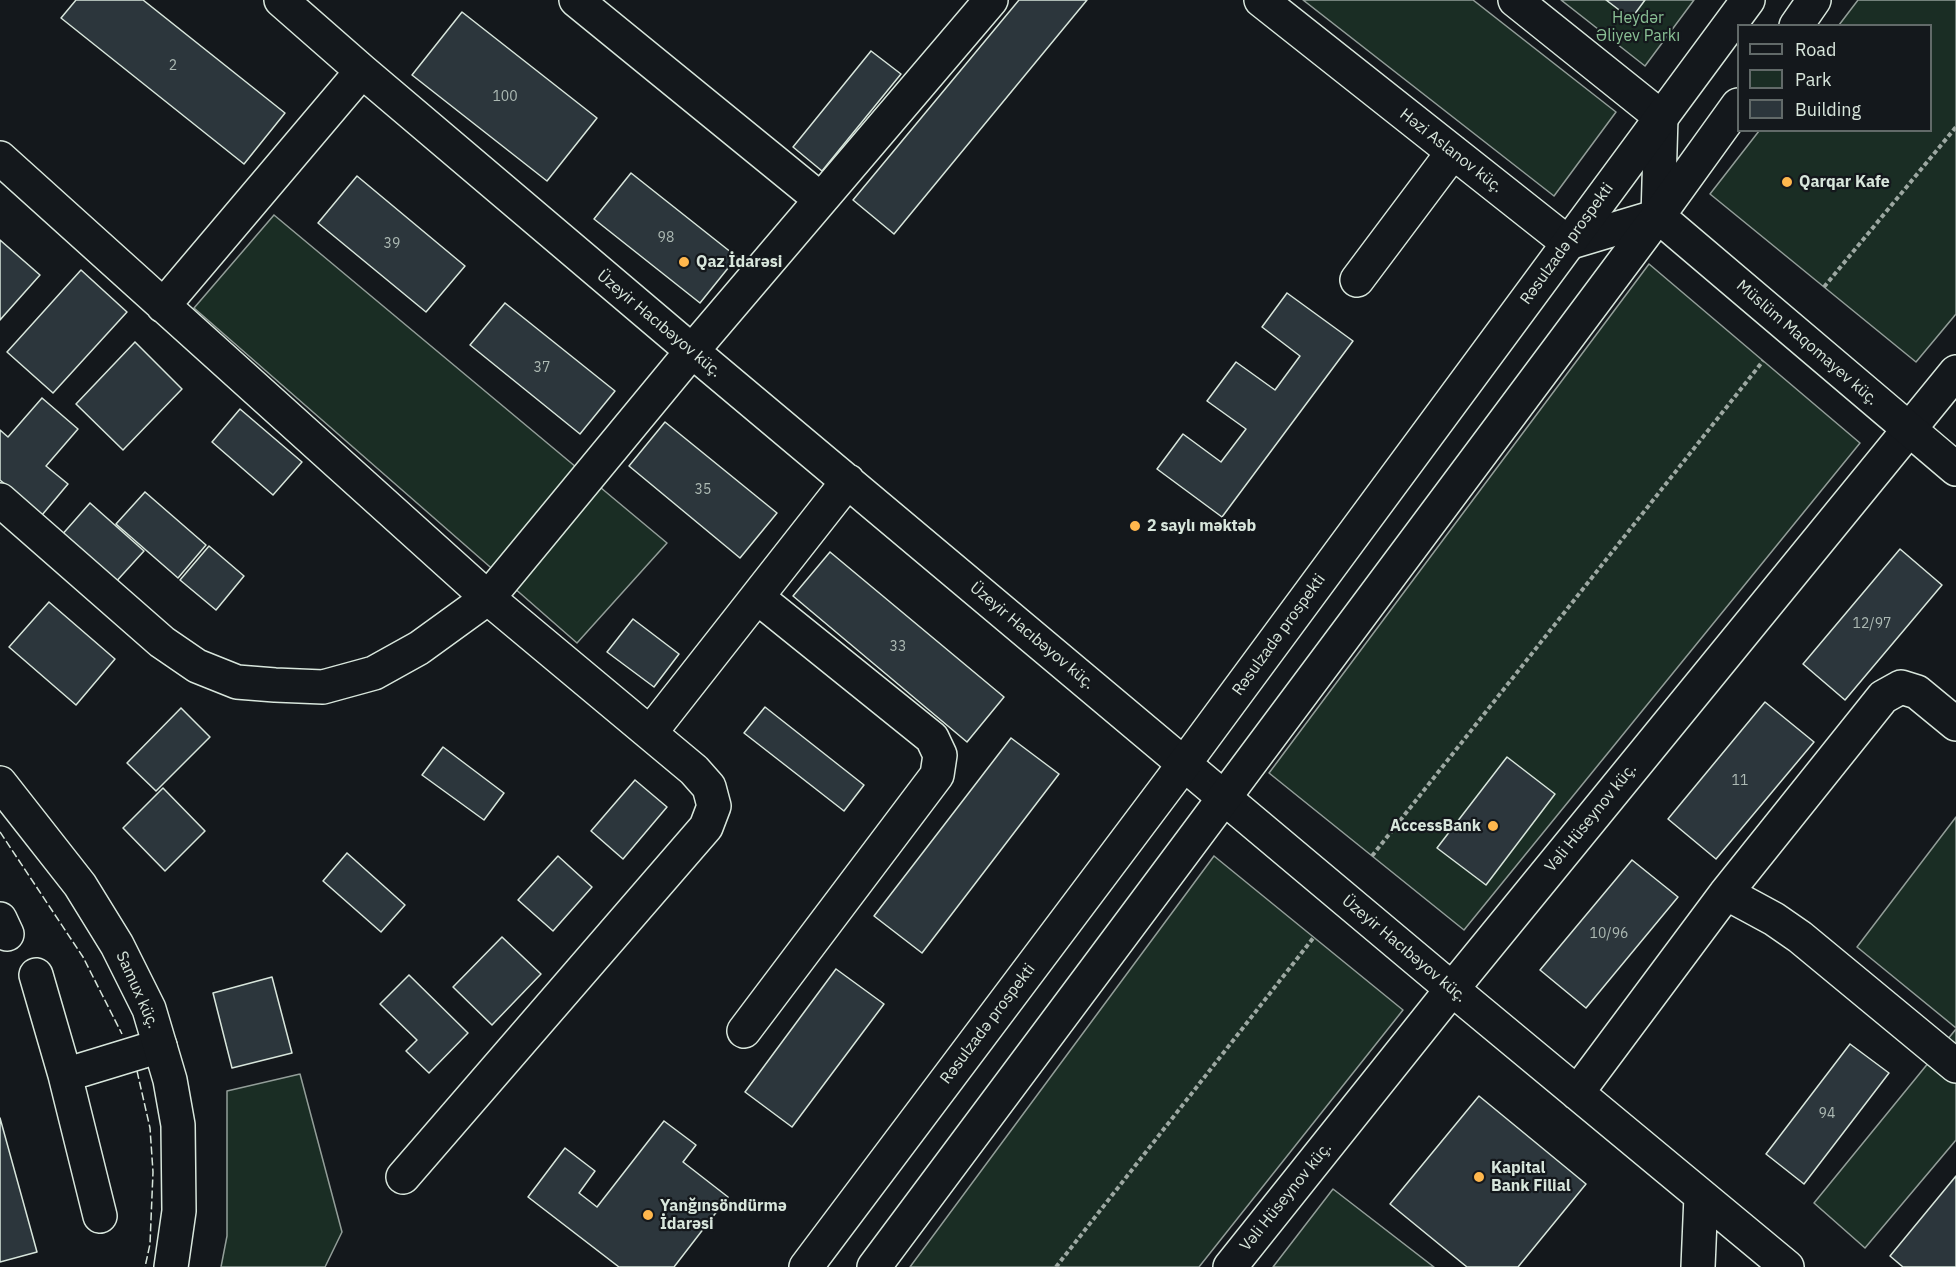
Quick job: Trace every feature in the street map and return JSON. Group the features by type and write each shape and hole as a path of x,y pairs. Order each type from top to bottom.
{"main road":[{"name":"Üzeyir Hacıbəyov küç.","path":"281,0 692,351 1576,1093 1787,1267"},
{"path":"576,0 820,199"},
{"path":"0,500 162,642 197,666 237,682 323,687 375,673 419,648 488,598 692,351 990,0"},
{"name":"Həzi Aslanov küç.","path":"1261,0 1568,243"},
{"path":"1515,0 1661,117 1658,216"},
{"name":"Rəsulzadə prospekti","path":"806,1267 1184,764 1748,0"},
{"path":"1797,24 1814,0"},
{"path":"163,306 362,71"},
{"path":"874,1267 1658,216 1737,106"},
{"path":"1357,280 1453,152"},
{"path":"0,158 488,598 694,770 709,787 714,806 706,827 403,1177"},
{"path":"1568,243 1658,216"},
{"name":"Müslüm Maqomayev küç.","path":"1658,216 1956,469"},
{"name":"Vəli Hüseynov küç.","path":"1230,1267 1452,989 1956,372"},
{"path":"650,733 848,481"},
{"path":"744,1031 937,775 940,754 932,738 757,597"},
{"path":"1576,1093 1726,893 1883,697 1901,687 1917,692 1956,724"},
{"name":"Samux küç.","path":"0,783 80,885 117,945 149,1009 170,1080 178,1125 179,1211 171,1267"},
{"path":"1726,893 1774,919 1800,937 1956,1066"},
{"path":"36,975 65,1075 100,1216"},
{"path":"65,1075 160,1046"},
{"path":"1698,1267 1701,1196"}],"path":[{"path":"1824,287 1956,127"},
{"path":"1372,856 1763,361"},
{"path":"1056,1267 1314,937"}],"green space":[{"path":"1303,0 1473,0 1616,112 1554,196"},
{"name":"Heydər Əliyev Parkı","path":"1561,0 1694,0 1645,66"},
{"path":"1858,0 1956,0 1956,314 1916,362 1710,194 1758,132 1932,132 1932,24 1840,24"},
{"path":"274,215 667,543 577,643 194,308"},
{"path":"1649,264 1860,443 1464,930 1269,773"},
{"path":"1956,817 1956,1028 1857,947"},
{"path":"1214,856 1403,1010 1199,1267 910,1267"},
{"path":"1956,1029 1956,1140 1865,1248 1814,1203"},
{"path":"300,1074 342,1232 325,1267 221,1267 227,1236 227,1091"},
{"path":"1333,1189 1434,1267 1273,1267"}],"building":[{"path":"76,0 143,0 285,113 244,164 61,18"},
{"path":"1019,0 1087,0 894,234 853,200"},
{"path":"1606,0 1645,0 1631,19"},
{"path":"462,12 597,118 547,181 412,75"},
{"path":"871,51 901,74 822,171 793,147"},
{"path":"631,173 737,257 700,303 594,219"},
{"path":"357,176 465,266 426,312 318,223"},
{"path":"0,240 40,275 0,320"},
{"path":"81,270 127,312 53,393 7,352"},
{"path":"1287,293 1353,341 1222,517 1157,469 1183,434 1221,462 1246,429 1207,401 1236,362 1275,390 1300,356 1262,327"},
{"path":"505,303 615,391 580,434 470,345"},
{"path":"135,342 182,389 123,450 76,404"},
{"path":"42,398 78,429 46,466 68,484 42,515 0,480 0,430 8,437"},
{"path":"240,409 302,462 273,495 212,442"},
{"path":"665,422 777,513 740,558 629,466"},
{"path":"145,492 206,545 178,578 116,524"},
{"path":"90,503 144,551 113,585 60,537"},
{"path":"209,546 244,576 216,610 180,580"},
{"path":"1900,549 1942,585 1845,700 1803,664"},
{"path":"830,552 1004,697 967,742 793,596"},
{"path":"49,602 115,659 76,705 9,647"},
{"path":"633,619 679,654 654,687 607,652"},
{"path":"1765,702 1814,742 1716,859 1668,819"},
{"path":"765,707 864,785 844,811 744,733"},
{"path":"181,708 210,737 156,791 127,763"},
{"path":"1011,738 1059,774 922,953 874,916"},
{"path":"443,747 504,793 484,820 422,775"},
{"path":"1507,757 1555,794 1486,885 1437,848"},
{"path":"635,780 667,807 623,859 591,831"},
{"path":"163,788 205,831 165,871 123,828"},
{"path":"347,853 405,905 381,932 323,881"},
{"path":"558,856 592,887 553,931 518,900"},
{"path":"1632,860 1678,897 1586,1008 1540,970"},
{"path":"502,937 541,974 492,1025 453,987"},
{"path":"836,969 884,1004 792,1127 745,1092"},
{"path":"409,975 468,1033 429,1073 406,1051 417,1040 380,1004"},
{"path":"272,977 292,1053 232,1068 213,993"},
{"path":"1850,1044 1889,1073 1804,1184 1766,1154"},
{"path":"1479,1096 1586,1184 1518,1267 1467,1267 1390,1204"},
{"path":"0,1118 37,1252 0,1262"},
{"path":"664,1121 696,1145 683,1162 728,1197 674,1267 619,1267 528,1197 565,1148 595,1171 579,1193 597,1207"},
{"path":"1956,1176 1956,1267 1903,1267 1890,1256"}],"fence":[{"path":"0,832 83,957 122,1034"},
{"path":"137,1071 150,1128 153,1172 150,1244 145,1267"}],"place":[{"name":"Qarqar Kafe","path":"1787,182"},
{"name":"Qaz İdarəsi","path":"684,262"},
{"name":"2 saylı məktəb","path":"1135,526"},
{"name":"AccessBank","path":"1493,826"},
{"name":"Kapital Bank Filial","path":"1479,1177"},
{"name":"Yanğınsöndürmə İdarəsi","path":"648,1215"}]}
